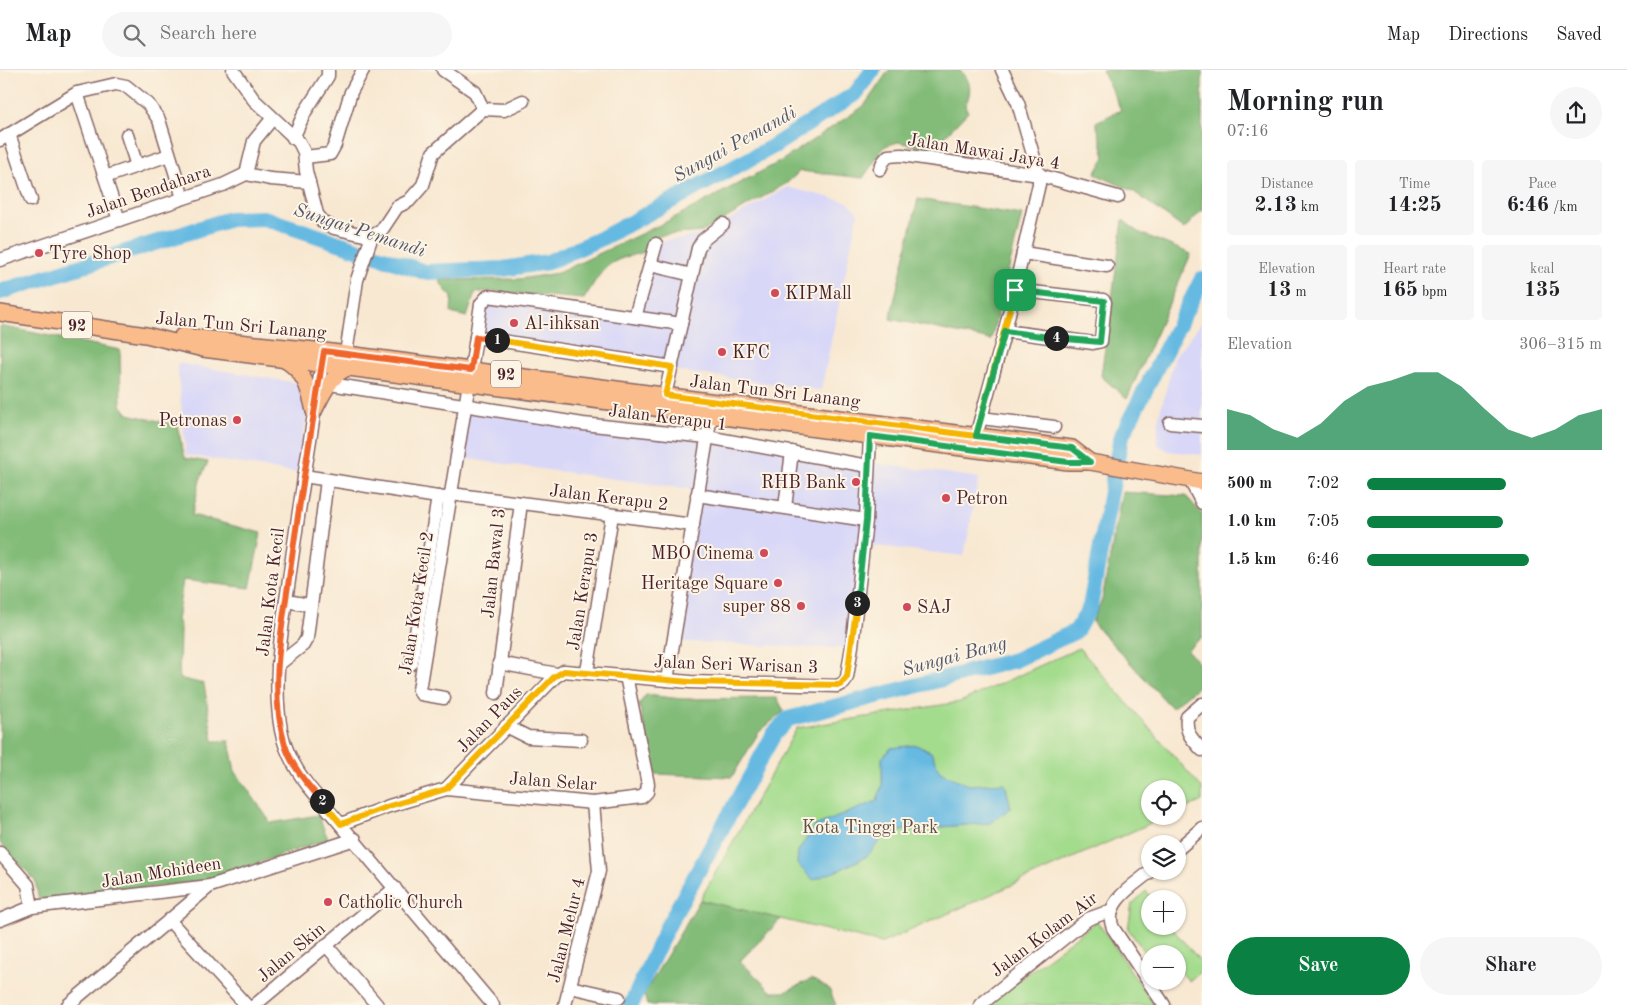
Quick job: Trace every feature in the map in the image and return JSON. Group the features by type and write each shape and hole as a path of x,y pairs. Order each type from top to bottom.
{"main road":[{"name":"92","path":"4,314 146,335"},
{"name":"Jalan Tun Sri Lanang","path":"146,335 171,334 323,357 354,367 470,376"},
{"name":"Jalan Tun Sri Lanang","path":"146,335 203,349 280,358 323,357 346,354 470,376 664,402 1072,448 1090,462"},
{"path":"280,358 293,364 300,372 308,388 314,410"},
{"path":"314,410 330,384 344,369 354,367"},
{"name":"Jalan Tun Sri Lanang","path":"664,402 711,415 1068,462 1090,462 1148,470 1165,469 1198,478"}],"street":[{"path":"233,70 254,100 293,138 304,152 317,214 323,222 334,228 370,239"},
{"path":"293,138 305,112 328,76 328,70"},
{"path":"305,157 330,154 335,145 351,92 363,70"},
{"path":"443,70 476,92 483,109"},
{"path":"976,436 1015,290 1039,175 1018,103 1002,70"},
{"path":"31,200 4,137 77,93 116,84 130,87 148,104 159,120 183,198"},
{"path":"77,93 119,220"},
{"path":"346,354 357,280 370,239 380,231 397,207 409,201 423,185 434,153 483,109 504,110 523,101"},
{"path":"272,119 254,141 246,174 270,179 309,182"},
{"path":"127,135 137,166"},
{"path":"105,177 170,155"},
{"name":"Jalan Mawai Jaya 4","path":"880,169 888,156 902,155 1039,175 1118,198"},
{"name":"Jalan Bendahara","path":"0,260 223,185 246,174"},
{"path":"664,402 701,242 723,224"},
{"path":"635,317 656,244"},
{"path":"1023,253 1107,266"},
{"path":"650,265 692,275"},
{"path":"1005,331 1093,343 1101,341 1104,301 1015,290"},
{"path":"411,664 418,623 447,497 470,376 481,304 488,296 681,324"},
{"path":"476,337 672,367"},
{"name":"Jalan Kota Kecil","path":"323,357 304,476 278,665 278,711 285,746 299,774 492,1005"},
{"name":"Jalan Kerapu 1","path":"330,384 464,407 583,424 707,438 868,466"},
{"path":"667,680 711,415"},
{"path":"981,418 1054,427"},
{"path":"1170,422 1202,426"},
{"name":"Jalan Seri Warisan 3","path":"499,663 557,674 567,671 667,680 837,686 844,683 847,677 852,646 866,520 870,436"},
{"path":"785,507 792,452"},
{"name":"Jalan Bawal 3","path":"304,476 447,497 521,503 496,693"},
{"path":"1198,478 1202,503"},
{"path":"278,665 303,645 307,638 327,480"},
{"path":"698,495 866,520"},
{"name":"Jalan Kota Kecil 2","path":"444,698 421,694 420,690 447,497"},
{"name":"Jalan Kerapu 2","path":"521,503 693,525"},
{"name":"Jalan Kerapu 3","path":"587,672 612,515"},
{"path":"286,601 310,605"},
{"name":"Jalan Paus","path":"446,789 557,674"},
{"name":"Jalan Selar","path":"341,824 389,806 446,789 593,803 638,798 645,795 648,788 626,676"},
{"path":"1202,704 1187,717 1186,727 1189,736 1202,750"},
{"path":"506,726 528,737 581,740"},
{"name":"Jalan Melur 4","path":"565,1005 599,871 593,803"},
{"path":"1186,841 1202,828"},
{"name":"Jalan Mohideen","path":"0,920 32,908 210,886 355,840"},
{"path":"0,852 28,885 32,908"},
{"name":"Jalan Kolam Air","path":"980,1005 1088,919 1110,911 1116,902 1141,880"},
{"path":"68,1005 210,886"},
{"name":"Jalan Skin","path":"255,1005 395,888"},
{"path":"1110,911 1110,921 1113,928 1164,1005"},
{"path":"169,920 246,1005"},
{"path":"326,945 377,1005"},
{"path":"570,987 619,998"}],"shaded area":[{"path":"787,187 848,202 858,213 821,390 668,370 472,340 478,300 632,313 653,243 705,234"},
{"path":"1202,322 1202,455 1168,451 1157,444 1159,416 1175,356"},
{"path":"177,363 303,384 307,413 297,473 186,455"},
{"path":"461,403 979,478 964,556 867,545 854,648 814,648 670,641 695,490 453,457"}],"green space":[{"path":"889,70 959,70 966,78 970,86 965,106 968,112 944,137 942,151 898,142 885,146 863,178 800,171 787,183 702,232 662,235 652,240 645,252 614,262 602,272 584,299 487,291 475,293 467,317 451,313 452,296 445,290 439,280 519,279 558,273 664,223 781,161 864,106"},
{"path":"1102,70 1202,70 1202,210 1184,229 1133,191 1095,174 1105,157 1096,122 1121,110"},
{"path":"918,199 1022,215 991,340 890,319"},
{"path":"1123,220 1138,232 1191,254 1127,399 1101,376"},
{"path":"0,326 120,350 121,405 128,414 177,425 185,458 208,462 200,480 192,515 261,533 250,588 183,580 177,620 180,627 179,678 204,684 213,741 229,741 235,771 271,823 318,815 328,839 208,880 39,901 35,880 0,843"},
{"path":"1122,492 1186,496 1202,514 1202,637 1187,650 1202,667 1202,683 1172,708 1092,622 1102,600"},
{"name":"Kota Tinggi Park","path":"1079,648 1202,788 1202,801 1186,808 1186,780 1141,780 1141,825 1147,825 882,943 700,900 797,728 960,702"},
{"path":"646,695 682,699 777,698 784,711 759,732 732,777 655,774 639,704"},
{"path":"1141,896 1141,935 1178,935 1202,963 1202,970 1189,981 1186,978 1186,945 1141,945 1141,947 1128,929 1132,904"},
{"path":"700,900 781,919 740,961 772,992 784,992 812,979 829,989 836,1005 647,1005 644,994"},
{"path":"1097,921 1141,986 1141,990 1144,990 1154,1005 986,1005"}],"water":[{"path":"916,745 931,752 940,772 969,785 1005,783 1011,808 990,823 906,830 886,834 867,856 842,869 813,880 797,864 798,851 815,826 877,801 882,786 882,758 891,748"}],"waterway":[{"name":"Sungai Pemandi","path":"0,292 230,219 264,218 425,272 503,269 548,262 604,237 772,147 856,93 873,70"},
{"name":"Sungai Bang","path":"631,1005 666,929 774,734 788,719 1015,660 1076,631 1090,607 1121,437 1202,279"}],"place":[{"name":"Tyre Shop","path":"39,253"},
{"name":"KIPMall","path":"775,293"},
{"name":"Al-ihksan","path":"514,323"},
{"name":"KFC","path":"722,352"},
{"name":"Petronas","path":"237,420"},
{"name":"RHB Bank","path":"856,482"},
{"name":"Petron","path":"946,498"},
{"name":"MBO Cinema","path":"764,553"},
{"name":"Heritage Square","path":"778,583"},
{"name":"super 88","path":"801,606"},
{"name":"SAJ","path":"907,607"},
{"name":"Catholic Church","path":"328,902"}],"route":[{"path":"1015,290 976,436 665,395 672,367 476,337 471,370 324,351 299,502 278,670 278,711 282,732 285,746 299,774 341,824 389,806 446,789 554,677 567,671 690,682 837,686 844,683 847,677 852,646 866,520 870,436 1068,462 1090,462 1072,448 976,436 1005,331 1093,343 1101,341 1104,301 1015,290"}]}
